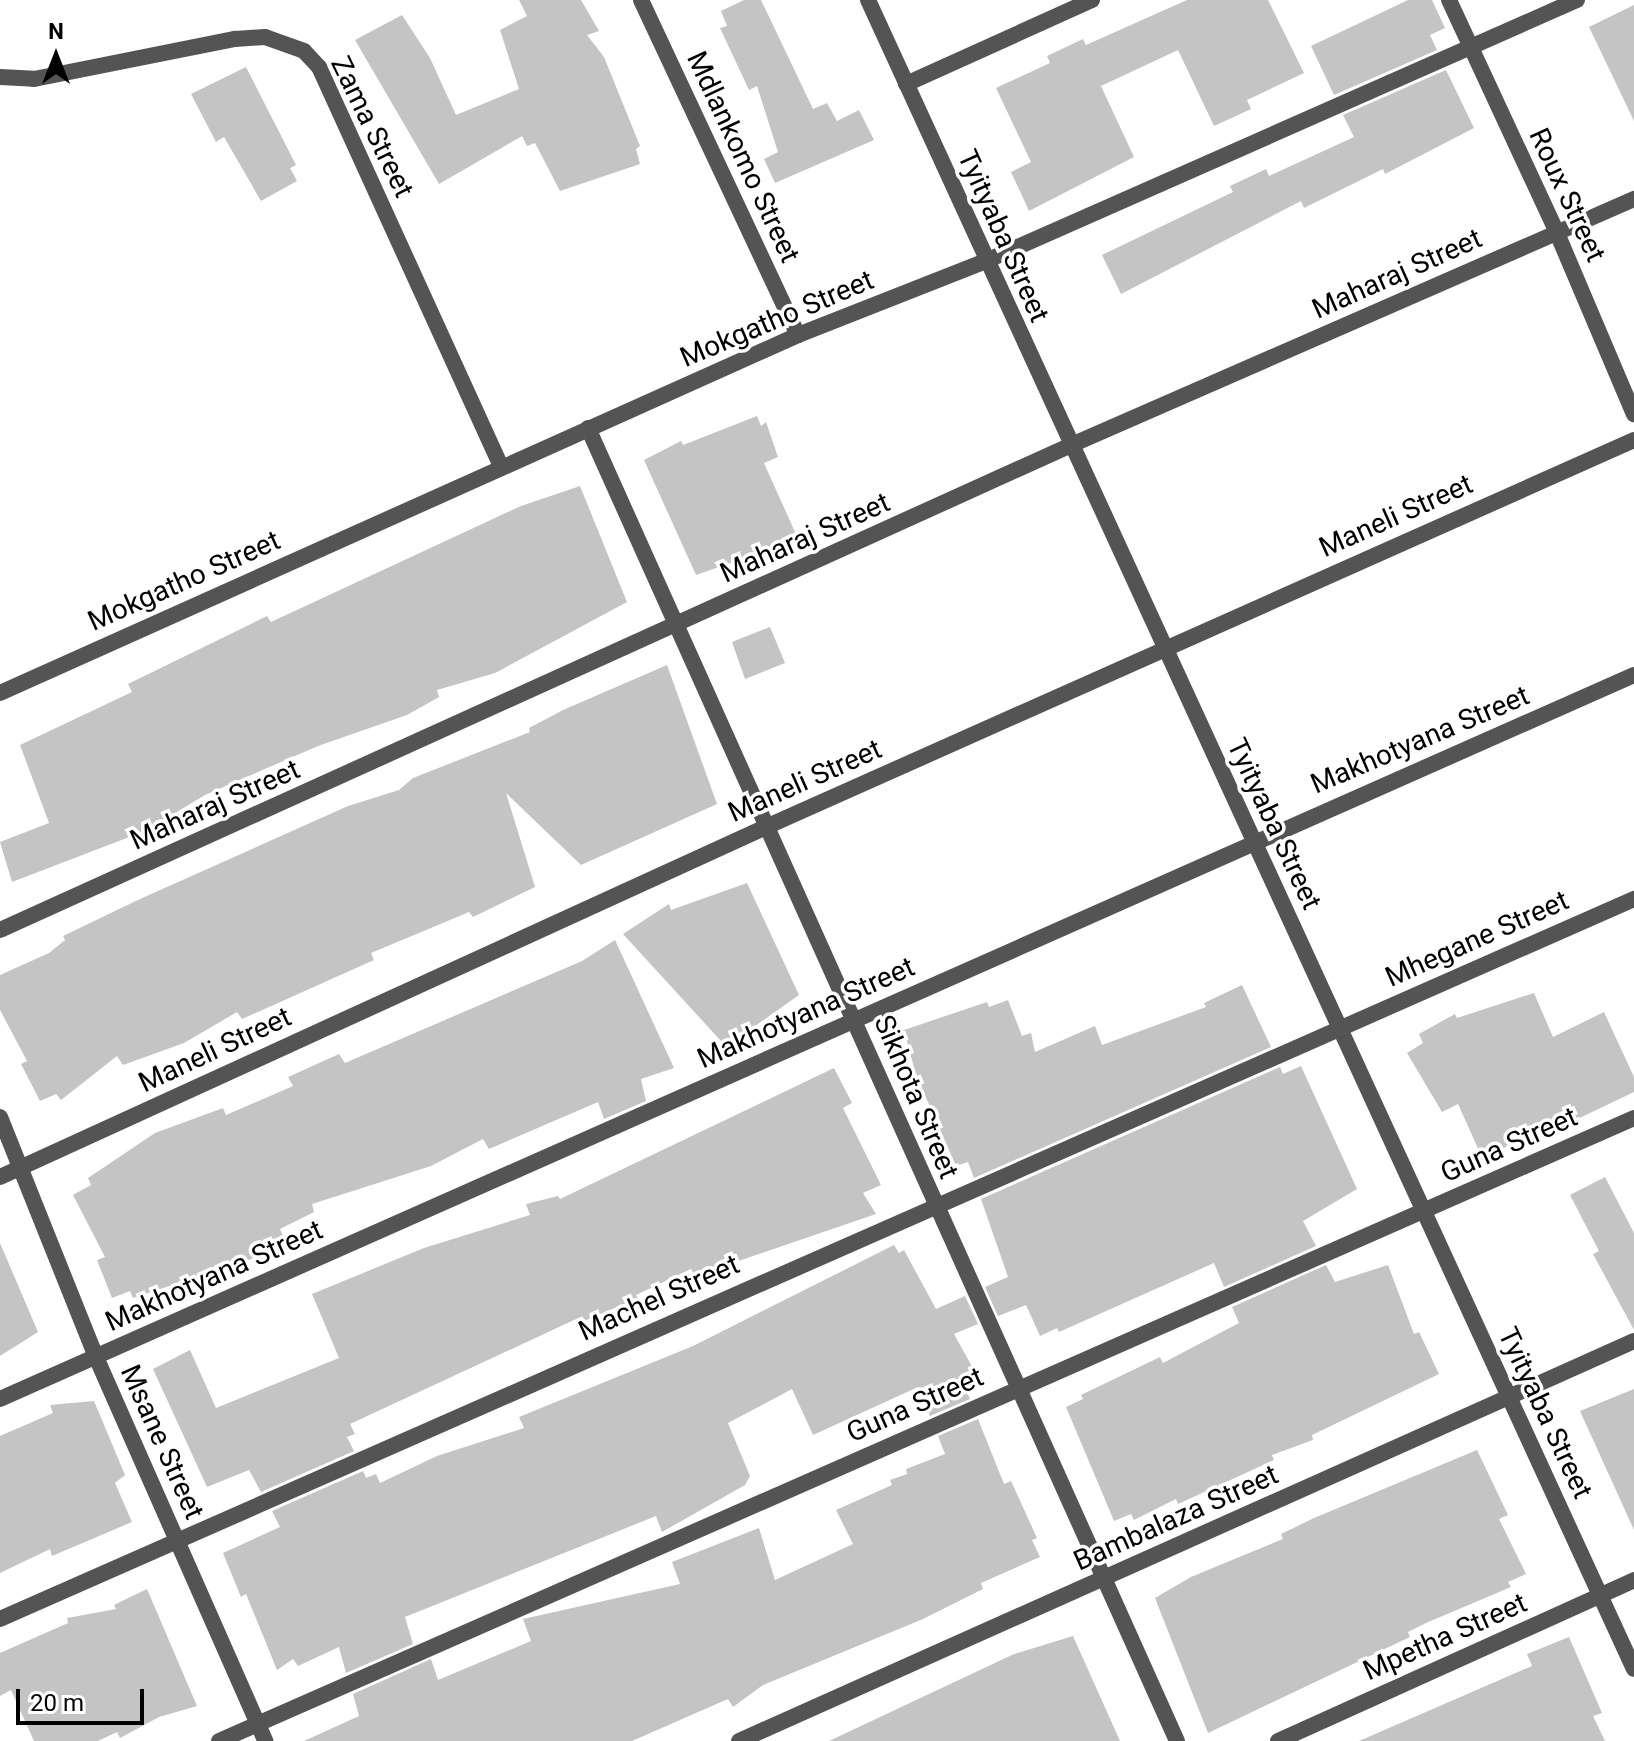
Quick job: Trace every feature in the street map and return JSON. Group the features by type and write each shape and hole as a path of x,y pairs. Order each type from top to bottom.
{"street":[{"name":"Mdlankomo Street","path":"641,0 798,335"},
{"name":"Tyityaba Street","path":"868,0 1069,446 1341,1027 1634,1669"},
{"path":"906,84 1092,0"},
{"name":"Roux Street","path":"1449,0 1557,233 1634,414"},
{"name":"Mokgatho Street","path":"0,693 798,335 986,261 1577,0"},
{"name":"Zama Street","path":"0,77 34,79 235,39 265,37 304,51 319,67 501,466"},
{"name":"Maharaj Street","path":"0,930 1069,446 1634,199"},
{"name":"Sikhota Street","path":"588,428 855,1019 1016,1388 1106,1578 1177,1741"},
{"name":"Maneli Street","path":"0,1177 768,826 1634,440"},
{"name":"Makhotyana Street","path":"0,1399 1253,841 1634,675"},
{"name":"Mhegane Street","path":"1341,1027 1634,899"},
{"name":"Machel Street","path":"0,1619 934,1204 1341,1027"},
{"name":"Msane Street","path":"0,1117 96,1357 265,1741"},
{"name":"Guna Street","path":"219,1741 1634,1118"},
{"name":"Bambalaza Street","path":"739,1741 1634,1341"},
{"name":"Mpetha Street","path":"1278,1741 1634,1580"}],"building":[{"path":"519,0 581,0 599,31 587,35 604,57 640,146 636,149 640,164 560,191 535,143 527,146 522,136 439,184 355,40 402,15 430,58 456,115 519,89 500,30 527,16"},
{"path":"744,0 761,0 813,109 827,103 837,121 859,110 874,140 775,183 764,159 778,152 757,86 749,90 720,28 727,26 721,11"},
{"path":"1187,0 1268,0 1304,73 1247,100 1251,109 1214,126 1178,50 1101,86 1134,157 1029,211 1011,172 1031,162 996,88 1050,63 1047,56 1083,39 1086,45"},
{"path":"1408,0 1432,0 1445,28 1430,35 1437,50 1334,95 1311,46"},
{"path":"1634,5 1634,121 1589,27"},
{"path":"246,67 296,165 290,168 297,181 261,201 224,137 216,142 191,94"},
{"path":"1446,70 1474,128 1385,174 1383,169 1304,208 1301,201 1121,294 1102,255 1233,192 1230,186 1266,169 1269,176 1354,137 1343,115"},
{"path":"757,416 761,426 766,422 778,457 764,463 795,532 780,546 696,575 644,460 681,441 683,445"},
{"path":"580,486 627,602 495,673 437,690 439,697 407,715 318,746 205,795 145,831 12,882 0,842 49,823 20,745 132,692 128,684 267,616 271,622 521,506"},
{"path":"770,627 785,663 745,679 732,642"},
{"path":"667,665 717,804 581,865 506,793 535,887 473,917 469,912 371,953 374,960 242,1019 237,1012 184,1043 123,1065 117,1056 61,1100 56,1094 40,1101 21,1064 27,1061 0,1010 0,975 49,953 65,940 63,936 140,899 348,806 399,790 413,778 530,732 529,728 563,710"},
{"path":"747,883 799,995 734,1041 721,1041 623,934 669,904 671,910"},
{"path":"615,940 674,1068 641,1079 646,1101 604,1119 598,1102 489,1149 483,1139 431,1166 312,1204 314,1212 280,1229 288,1247 133,1298 130,1291 112,1298 97,1260 105,1257 73,1195 91,1185 88,1178 155,1133 223,1108 226,1115 293,1086 288,1077 339,1054 345,1063 582,961"},
{"path":"1242,985 1271,1047 974,1178 968,1162 956,1166 916,1075 904,1030 987,1002 989,1007 1008,1000 1022,1036 1031,1033 1035,1052 1095,1026 1102,1045 1206,1007 1204,1003"},
{"path":"1534,993 1553,1037 1604,1012 1634,1077 1634,1092 1544,1135 1481,1155 1458,1104 1442,1112 1407,1053 1423,1043 1419,1034 1455,1014 1457,1018"},
{"path":"1301,1066 1357,1189 1303,1221 1316,1246 1224,1287 1214,1263 1059,1332 1057,1328 1040,1336 1026,1305 998,1316 985,1287 1008,1277 981,1199 1280,1067 1283,1074"},
{"path":"834,1068 852,1103 843,1108 881,1185 863,1193 876,1214 695,1276 691,1269 636,1295 638,1298 577,1324 574,1320 350,1424 355,1434 347,1437 354,1451 261,1492 249,1470 207,1487 153,1369 190,1350 216,1408 339,1358 312,1294 424,1248 530,1215 526,1204 558,1196 560,1199"},
{"path":"1605,1177 1634,1233 1634,1330 1593,1254 1599,1251 1570,1195"},
{"path":"0,1243 38,1332 0,1356"},
{"path":"894,1245 899,1253 904,1250 936,1309 965,1296 978,1324 954,1334 980,1381 965,1388 970,1399 930,1416 918,1387 813,1435 792,1389 728,1423 750,1476 745,1485 662,1532 656,1516 405,1617 413,1644 346,1673 339,1647 298,1666 293,1659 277,1670 246,1594 241,1597 223,1553 280,1527 272,1511 363,1471 366,1478 376,1474 380,1483 437,1456 524,1428 519,1417 693,1346"},
{"path":"1326,1265 1335,1282 1388,1265 1414,1334 1419,1332 1439,1374 1312,1435 1313,1440 1272,1455 1274,1460 1178,1504 1176,1499 1134,1520 1131,1514 1114,1521 1066,1407 1083,1399 1081,1395 1160,1357 1163,1363 1239,1323 1232,1307"},
{"path":"1634,1389 1634,1530 1580,1411"},
{"path":"94,1401 125,1475 115,1483 132,1522 52,1556 50,1549 0,1573 0,1436 53,1413 50,1405"},
{"path":"978,1419 1004,1484 1011,1481 1037,1538 1032,1540 1040,1557 981,1583 983,1589 923,1619 763,1685 733,1707 728,1699 632,1741 304,1741 359,1716 353,1694 431,1659 438,1680 531,1641 523,1619 680,1584 672,1562 759,1528 775,1580 853,1544 836,1510 892,1485 890,1480 907,1474 906,1469 945,1454 938,1436"},
{"path":"1477,1450 1508,1515 1499,1519 1526,1574 1508,1582 1511,1587 1426,1623 1408,1632 1410,1637 1208,1733 1155,1598 1191,1577 1283,1539 1281,1534 1314,1518"},
{"path":"147,1589 197,1706 159,1717 120,1738 117,1732 98,1741 34,1741 11,1690 0,1696 0,1653 68,1623 67,1618 116,1609 114,1605"},
{"path":"1073,1636 1120,1741 829,1741 1014,1654"},
{"path":"1569,1637 1602,1713 1593,1716 1605,1741 1359,1741 1532,1666 1527,1654"}]}
